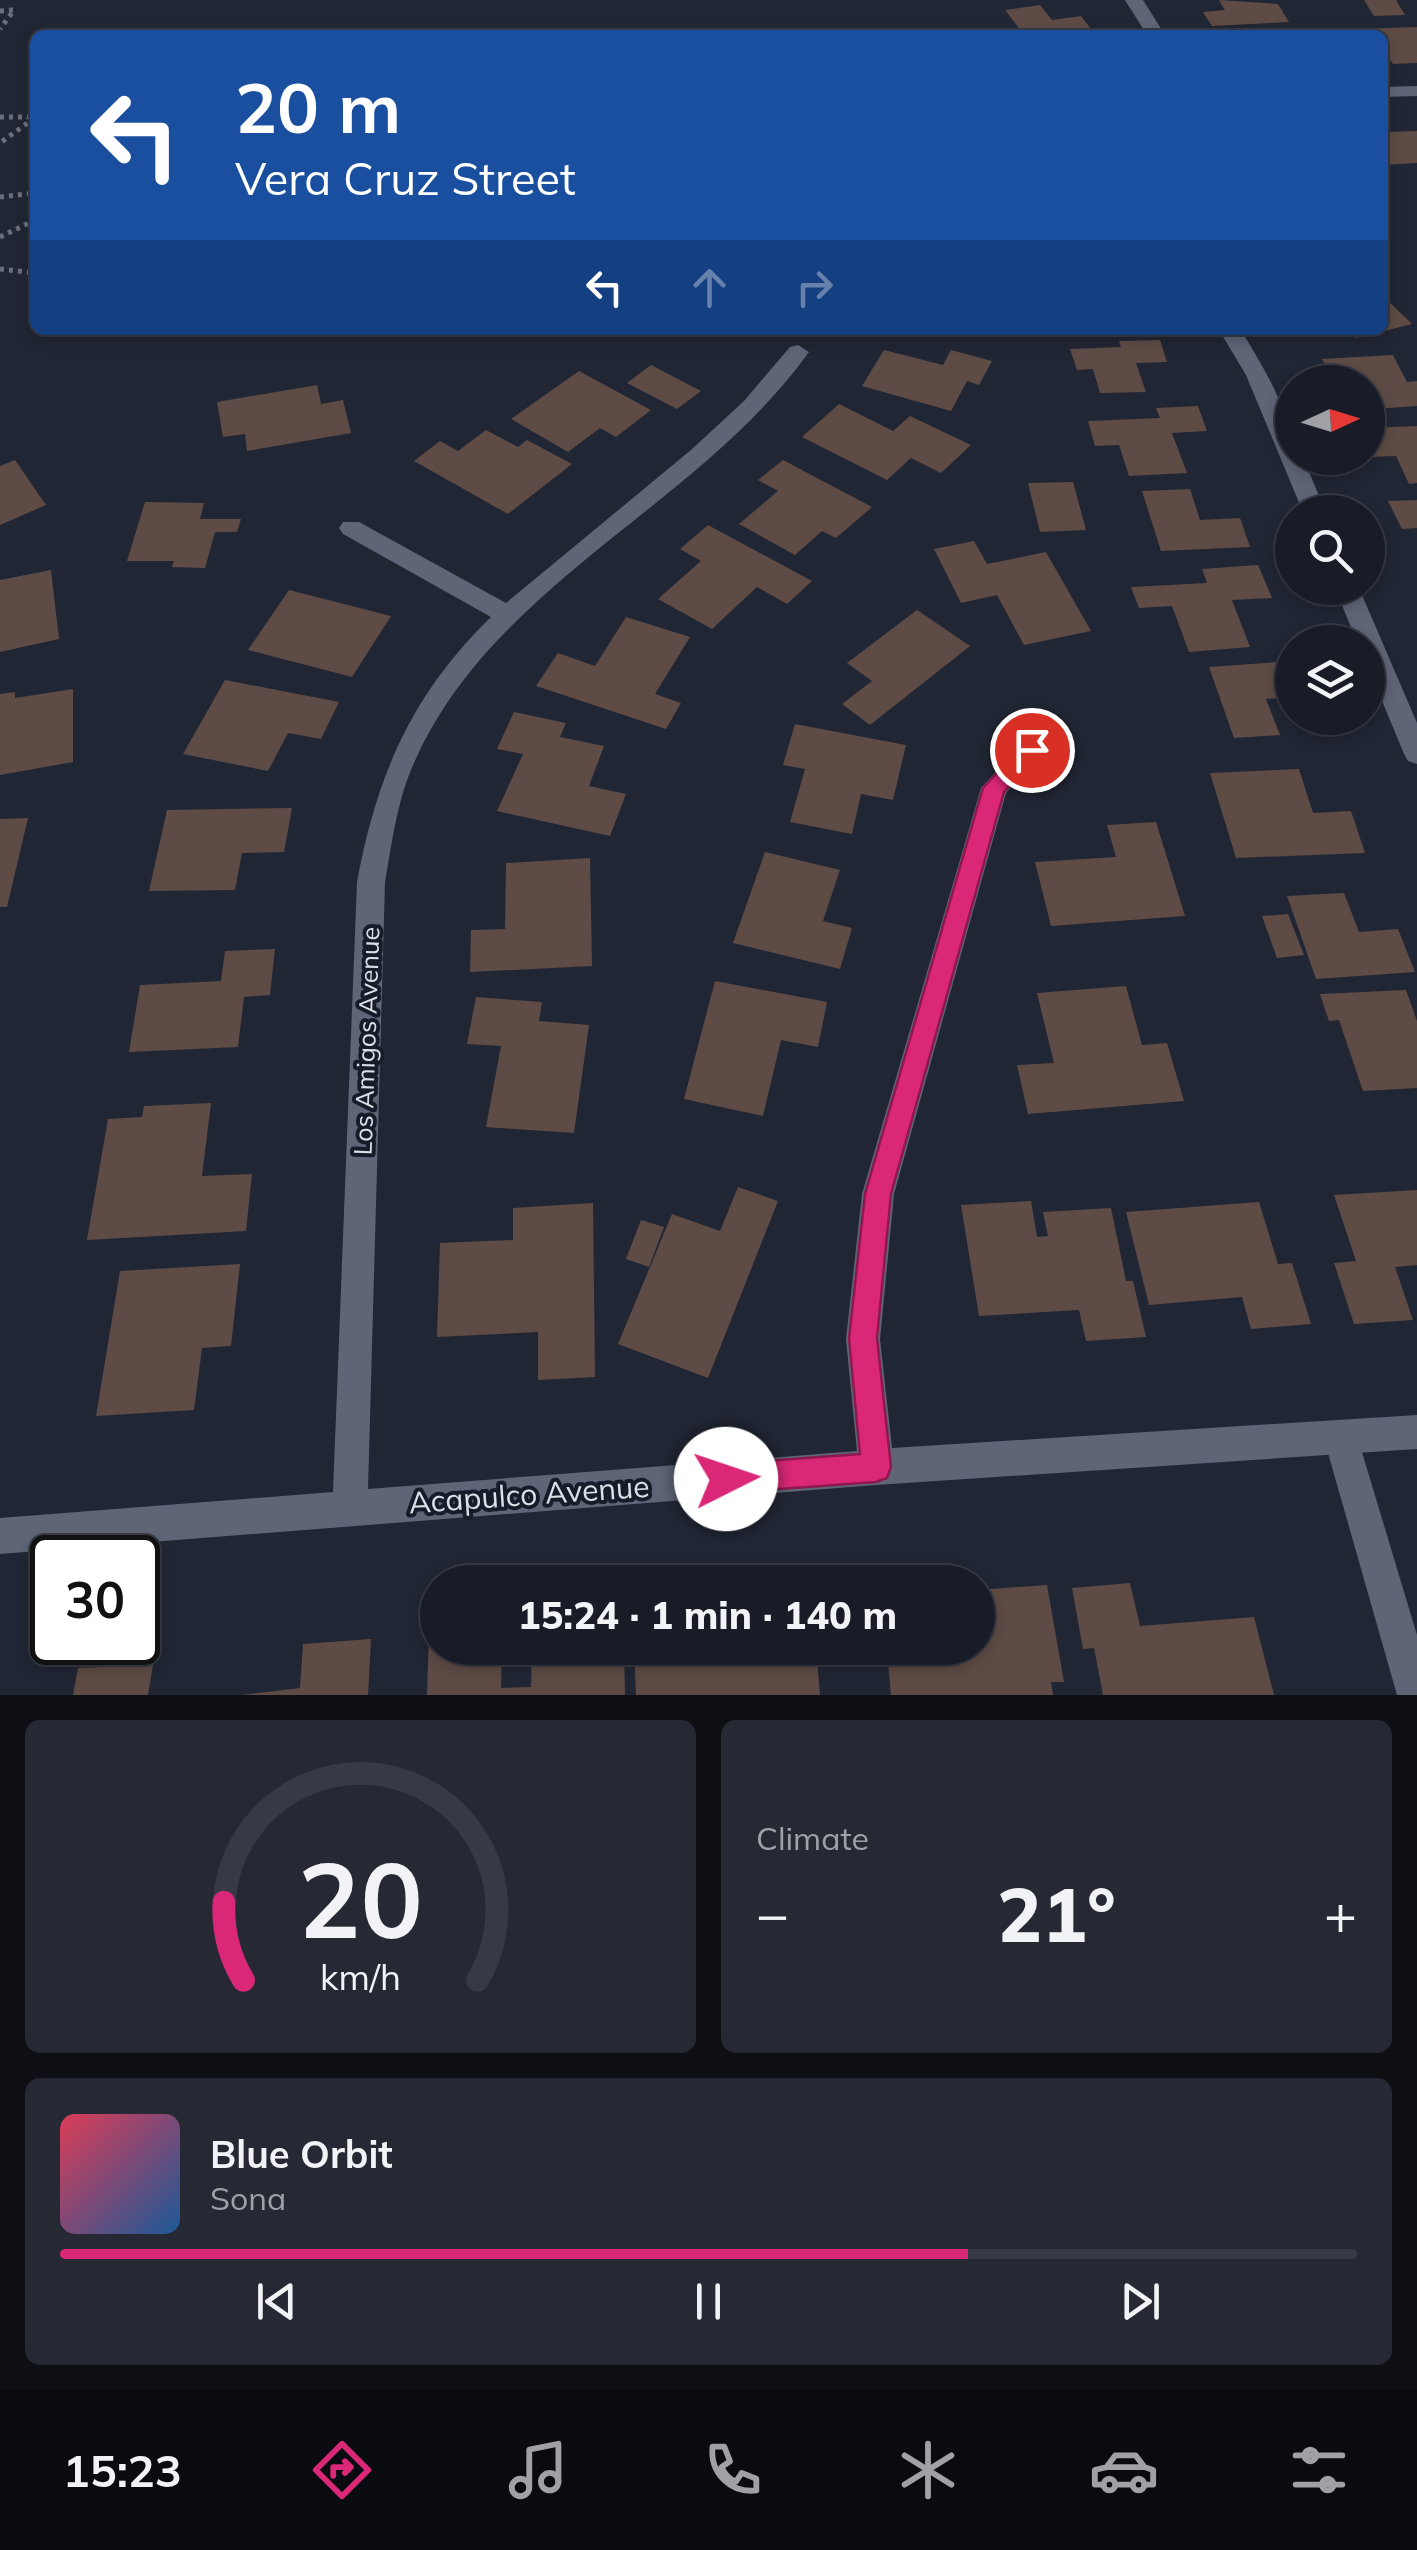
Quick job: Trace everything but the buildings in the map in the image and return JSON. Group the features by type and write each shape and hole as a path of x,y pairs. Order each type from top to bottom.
{"street":[{"path":"1134,0 1153,30"},
{"path":"1388,92 1417,91"},
{"path":"1233,335 1257,375 1308,495"},
{"name":"Los Amigos Avenue","path":"350,1507 372,882 380,827 401,762 430,707 467,657 508,614 740,420 798,352"},
{"path":"351,528 508,614"},
{"path":"1354,605 1417,754"},
{"path":"876,1467 863,1338 878,1194 994,788 1032,750"},
{"name":"Acapulco Avenue","path":"0,1536 876,1467 1417,1432"},
{"path":"1341,1438 1416,1695"}],"path":[{"path":"0,11 14,10 0,29"},
{"path":"0,116 29,117 29,122 0,143"},
{"path":"0,197 30,194"},
{"path":"0,238 30,223"},
{"path":"0,269 30,272"}],"route":[{"path":"726,1479 876,1467 863,1338 878,1194 994,788 1032,750"}]}
